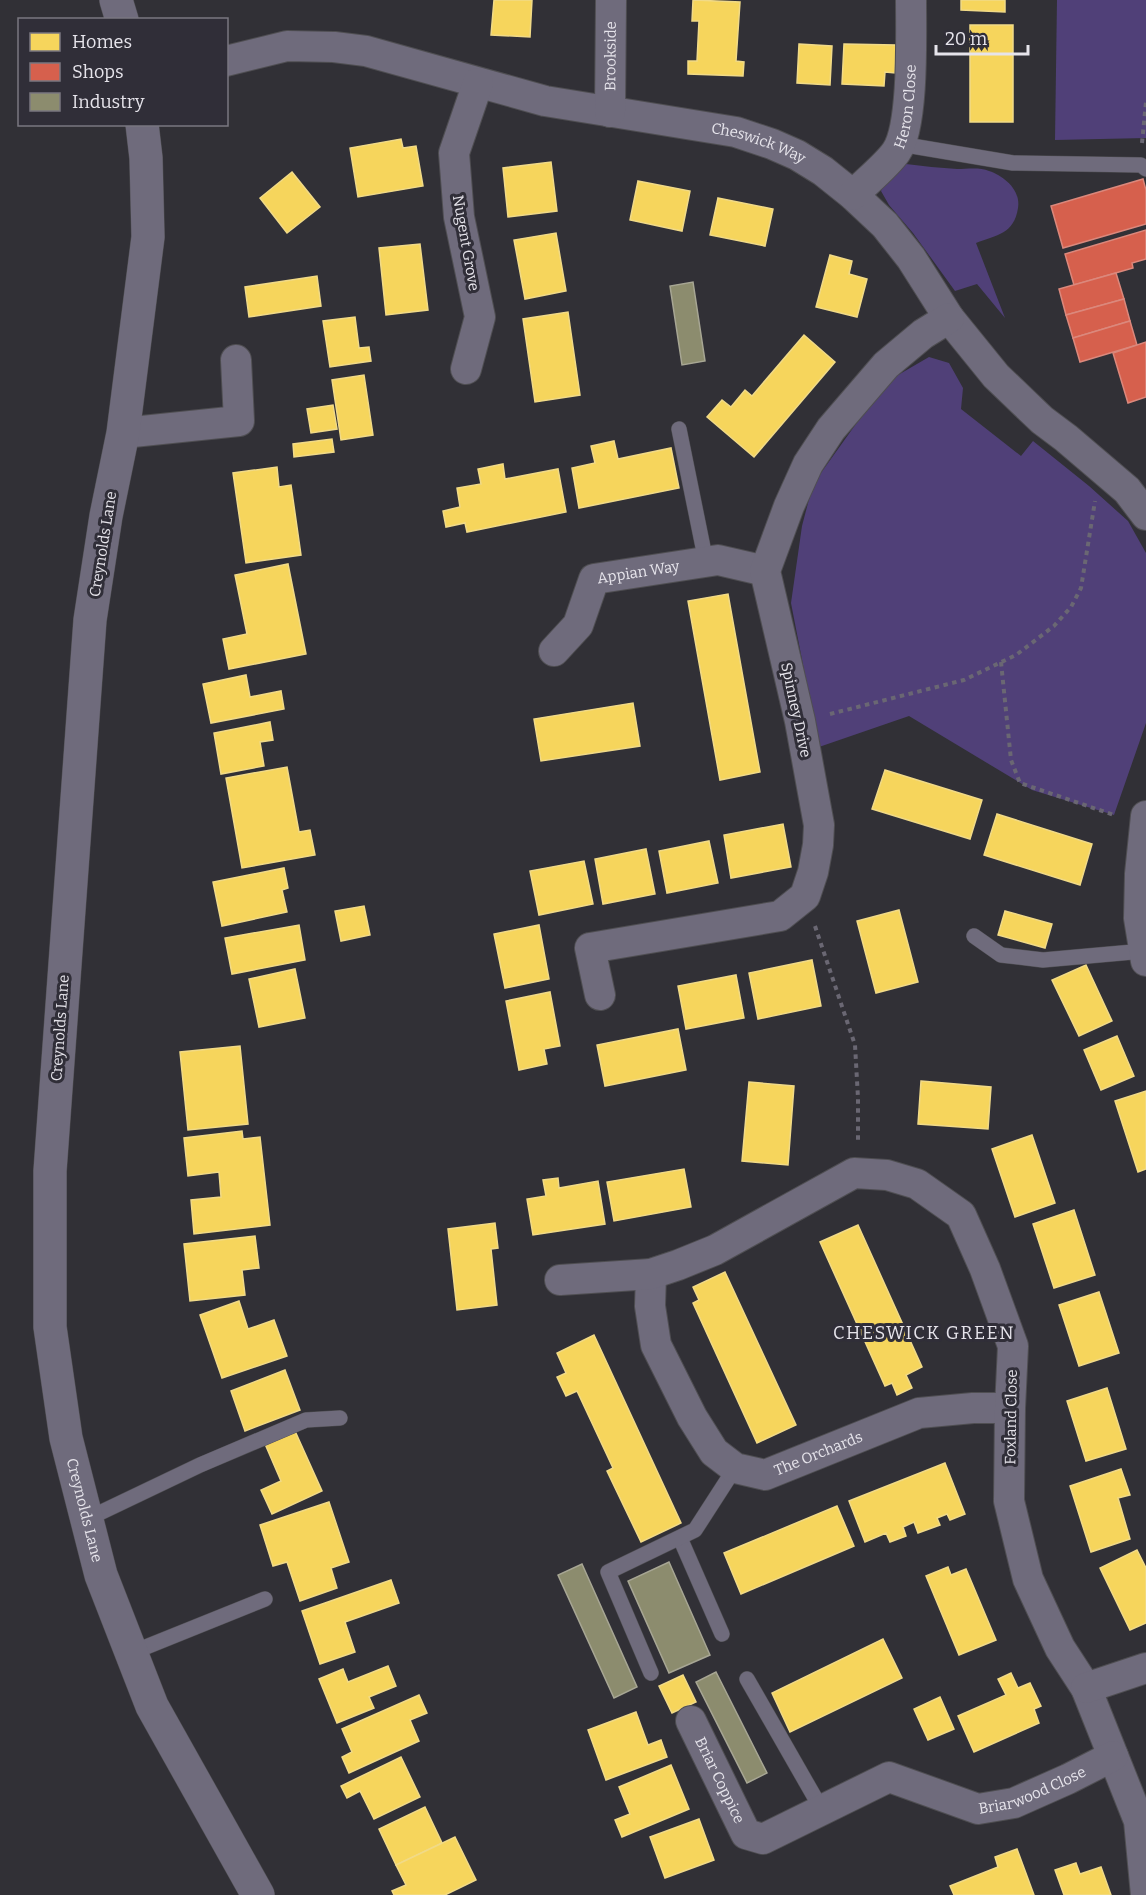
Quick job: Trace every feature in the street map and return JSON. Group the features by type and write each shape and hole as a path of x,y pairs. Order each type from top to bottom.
{"street":[{"path":"116,0 121,18"},
{"name":"Brookside","path":"610,112 611,0"},
{"name":"Heron Close","path":"853,195 896,152 905,131 910,66 911,0"},
{"name":"Cheswick Way","path":"228,61 287,46 334,47 366,51 544,101 736,132 772,144 822,171 853,195 885,225 911,258 949,318 975,352 1018,399 1127,490 1146,515"},
{"name":"Nugent Grove","path":"466,369 480,317 459,217 454,153 478,83"},
{"name":"Creynolds Lane","path":"142,126 146,158 148,237 123,433 106,516 90,620 50,1171 50,1327 66,1438 101,1575 152,1707 258,1895"},
{"path":"765,571 789,506 808,464 831,429 886,365 923,334 949,318"},
{"path":"123,433 239,421 236,360"},
{"name":"Appian Way","path":"554,651 578,625 594,579 718,560 765,571"},
{"name":"Spinney Drive","path":"765,571 800,721 819,825 816,854 805,896"},
{"path":"1145,956 1138,918 1146,816"},
{"path":"600,995 590,948 780,915 805,896"},
{"path":"560,1280 651,1274 715,1250 854,1173"},
{"name":"Foxland Close","path":"854,1173 887,1175 917,1184 962,1215 984,1269 1013,1346 1009,1502 1028,1579 1060,1648 1086,1688 1139,1821 1146,1895"},
{"name":"The Orchards","path":"651,1274 650,1306 656,1345 692,1417 714,1452 735,1467 765,1475 919,1413 973,1408 1010,1408"},
{"path":"1086,1688 1146,1668"},
{"name":"Briar Coppice","path":"691,1721 746,1834 763,1839 850,1796"},
{"name":"Briarwood Close","path":"850,1796 889,1777 978,1809 1014,1803 1113,1756"}],"lane":[{"path":"900,144 1013,164 1143,167"},
{"path":"679,429 706,562"},
{"path":"974,936 1001,955 1043,960 1145,956"},
{"path":"87,1519 200,1465 306,1420 340,1418"},
{"path":"651,1673 608,1572 695,1530 735,1467"},
{"path":"680,1538 722,1634"},
{"path":"131,1653 265,1599"},
{"path":"747,1678 822,1810"}],"path":[{"path":"1143,167 1146,102"},
{"path":"800,721 964,680 1016,655 1054,626 1071,607 1081,588 1092,514 1103,470"},
{"path":"1001,662 1011,760 1020,783 1114,814"},
{"path":"805,896 855,1045 858,1164 854,1173"}],"shaded area":[{"path":"1057,0 1146,0 1146,138 1055,140"},
{"path":"906,164 985,170 1000,176 1014,190 1017,195 1018,208 1013,223 1003,232 976,243 1005,318 977,284 955,291 913,233 889,205 881,191 889,173"},
{"path":"929,357 949,363 963,388 961,409 1021,456 1033,441 1128,521 1146,553 1146,723 1114,815 1032,790 909,716 819,747 791,603 802,526 813,484 886,382"}],"building: Homes":[{"path":"494,0 532,0 530,37 491,35"},
{"path":"693,0 740,2 736,61 744,62 743,76 688,74 688,61 697,61 699,21 692,21"},
{"path":"961,0 1005,0 1005,12 961,10"},
{"path":"970,25 1013,25 1013,122 970,122"},
{"path":"799,44 832,46 830,85 797,83"},
{"path":"844,44 896,45 895,73 885,72 884,86 842,84"},
{"path":"401,139 403,148 416,146 423,186 358,197 350,148"},
{"path":"551,162 557,211 508,217 503,168"},
{"path":"292,172 320,207 287,233 260,198"},
{"path":"638,181 690,191 682,231 630,220"},
{"path":"718,198 773,209 765,246 710,235"},
{"path":"556,233 566,291 525,299 514,240"},
{"path":"420,244 428,310 386,315 379,248"},
{"path":"830,255 852,261 849,274 867,279 857,317 816,307"},
{"path":"317,276 321,306 249,317 245,287"},
{"path":"568,312 580,395 535,402 523,319"},
{"path":"355,317 359,348 369,347 371,361 330,367 323,321"},
{"path":"804,335 835,362 754,457 707,417 722,400 731,407 745,390 752,396"},
{"path":"364,375 373,435 341,440 332,380"},
{"path":"333,405 337,429 311,433 307,409"},
{"path":"332,439 334,452 294,457 293,444"},
{"path":"614,441 618,459 671,448 679,488 579,508 572,468 595,463 591,446"},
{"path":"503,464 505,479 558,469 566,512 467,532 465,523 446,527 443,511 460,507 457,488 481,484 478,469"},
{"path":"277,467 279,487 291,485 301,555 246,563 233,473"},
{"path":"288,564 306,654 229,669 223,639 247,634 235,575"},
{"path":"728,594 760,772 720,780 688,601"},
{"path":"246,675 250,697 281,691 284,709 211,723 203,684"},
{"path":"633,703 640,746 541,761 534,719"},
{"path":"270,722 273,740 260,742 264,766 221,774 214,733"},
{"path":"287,767 299,832 310,830 315,855 242,868 226,778"},
{"path":"885,770 982,800 970,839 872,809"},
{"path":"997,814 1092,844 1080,885 984,855"},
{"path":"783,824 791,867 731,878 724,835"},
{"path":"709,841 718,883 667,893 659,851"},
{"path":"646,849 655,894 603,904 595,859"},
{"path":"584,861 593,904 539,915 530,871"},
{"path":"284,868 288,888 282,890 287,912 222,926 213,882"},
{"path":"364,906 370,935 341,941 335,911"},
{"path":"899,910 918,982 876,993 857,921"},
{"path":"1005,911 1052,924 1045,948 998,935"},
{"path":"299,925 305,960 232,974 225,938"},
{"path":"539,925 549,979 505,988 494,934"},
{"path":"812,960 821,1006 758,1019 749,973"},
{"path":"1086,965 1112,1021 1079,1036 1052,980"},
{"path":"295,969 305,1018 259,1027 249,979"},
{"path":"736,975 744,1018 686,1029 678,986"},
{"path":"550,992 560,1046 544,1049 547,1064 519,1070 506,1001"},
{"path":"678,1029 686,1070 605,1086 597,1045"},
{"path":"1117,1036 1134,1076 1101,1090 1084,1050"},
{"path":"240,1046 248,1124 188,1130 180,1052"},
{"path":"921,1081 991,1087 988,1129 918,1124"},
{"path":"749,1082 794,1086 788,1165 742,1161"},
{"path":"1146,1091 1146,1169 1138,1172 1115,1101"},
{"path":"242,1131 243,1139 260,1137 270,1225 194,1234 191,1200 221,1197 219,1172 188,1176 184,1138"},
{"path":"1032,1135 1055,1203 1015,1217 992,1149"},
{"path":"684,1169 691,1207 614,1221 607,1182"},
{"path":"558,1178 559,1188 598,1181 605,1224 533,1235 527,1199 546,1196 543,1180"},
{"path":"1074,1210 1095,1275 1054,1288 1033,1224"},
{"path":"495,1223 498,1248 491,1249 497,1305 457,1310 448,1229"},
{"path":"858,1225 922,1367 906,1375 912,1388 897,1395 892,1383 885,1386 820,1242"},
{"path":"255,1236 259,1268 242,1270 245,1295 190,1301 184,1244"},
{"path":"725,1272 796,1425 757,1443 693,1303 699,1300 693,1287"},
{"path":"1099,1292 1119,1353 1079,1366 1059,1305"},
{"path":"239,1301 248,1329 274,1320 287,1356 222,1378 200,1315"},
{"path":"594,1335 681,1523 641,1542 607,1471 613,1468 577,1391 566,1396 557,1377 566,1373 557,1353"},
{"path":"285,1370 300,1410 245,1431 231,1391"},
{"path":"1107,1388 1126,1449 1086,1461 1067,1401"},
{"path":"295,1431 322,1491 272,1514 261,1490 281,1481 265,1444"},
{"path":"945,1463 965,1514 950,1520 947,1514 937,1518 940,1525 918,1533 914,1522 903,1527 906,1536 890,1542 886,1533 865,1542 849,1501"},
{"path":"1121,1469 1130,1495 1118,1498 1130,1539 1091,1552 1070,1486"},
{"path":"329,1502 349,1562 331,1568 337,1588 300,1601 287,1562 273,1566 260,1525"},
{"path":"837,1506 854,1546 741,1594 724,1553"},
{"path":"1137,1550 1146,1568 1146,1623 1130,1630 1100,1568"},
{"path":"948,1567 951,1575 966,1569 996,1640 959,1655 926,1576"},
{"path":"391,1580 399,1603 345,1622 355,1652 320,1664 302,1611"},
{"path":"883,1639 902,1678 790,1732 772,1693"},
{"path":"388,1666 396,1686 369,1697 374,1708 337,1723 319,1679 343,1669 348,1682"},
{"path":"1011,1673 1018,1688 1030,1683 1041,1706 1034,1709 1039,1723 974,1752 958,1716 1006,1695 998,1679"},
{"path":"683,1675 696,1702 672,1713 659,1686"},
{"path":"419,1695 427,1713 410,1720 419,1741 349,1773 342,1757 352,1752 342,1729"},
{"path":"940,1697 954,1729 928,1740 914,1709"},
{"path":"636,1712 648,1745 661,1740 667,1757 606,1780 588,1730"},
{"path":"401,1757 420,1797 374,1819 360,1791 347,1798 341,1786"},
{"path":"671,1765 689,1809 622,1837 615,1820 630,1814 619,1787"},
{"path":"425,1807 442,1843 396,1865 379,1829"},
{"path":"699,1819 714,1860 665,1878 650,1837"},
{"path":"455,1837 476,1880 445,1895 394,1895 392,1891 406,1885 396,1865"},
{"path":"1017,1849 1034,1895 954,1895 950,1886 998,1867 995,1857"},
{"path":"1076,1863 1080,1874 1101,1867 1111,1895 1064,1895 1055,1870"}],"building: Shops":[{"path":"1143,179 1146,190 1146,224 1063,248 1051,206"},
{"path":"1146,230 1146,259 1132,263 1133,268 1074,285 1065,254"},
{"path":"1116,273 1124,299 1066,315 1059,289"},
{"path":"1124,299 1130,321 1073,338 1066,315"},
{"path":"1130,321 1137,345 1080,362 1073,338"},
{"path":"1146,342 1146,397 1128,403 1113,353"}],"building: Industry":[{"path":"693,282 705,361 682,365 670,286"},
{"path":"669,1562 710,1655 669,1673 628,1581"},
{"path":"582,1564 637,1687 614,1698 558,1575"},
{"path":"716,1672 767,1773 747,1783 696,1682"}],"district":[{"name":"CHESWICK GREEN","path":"924,1333"}]}
